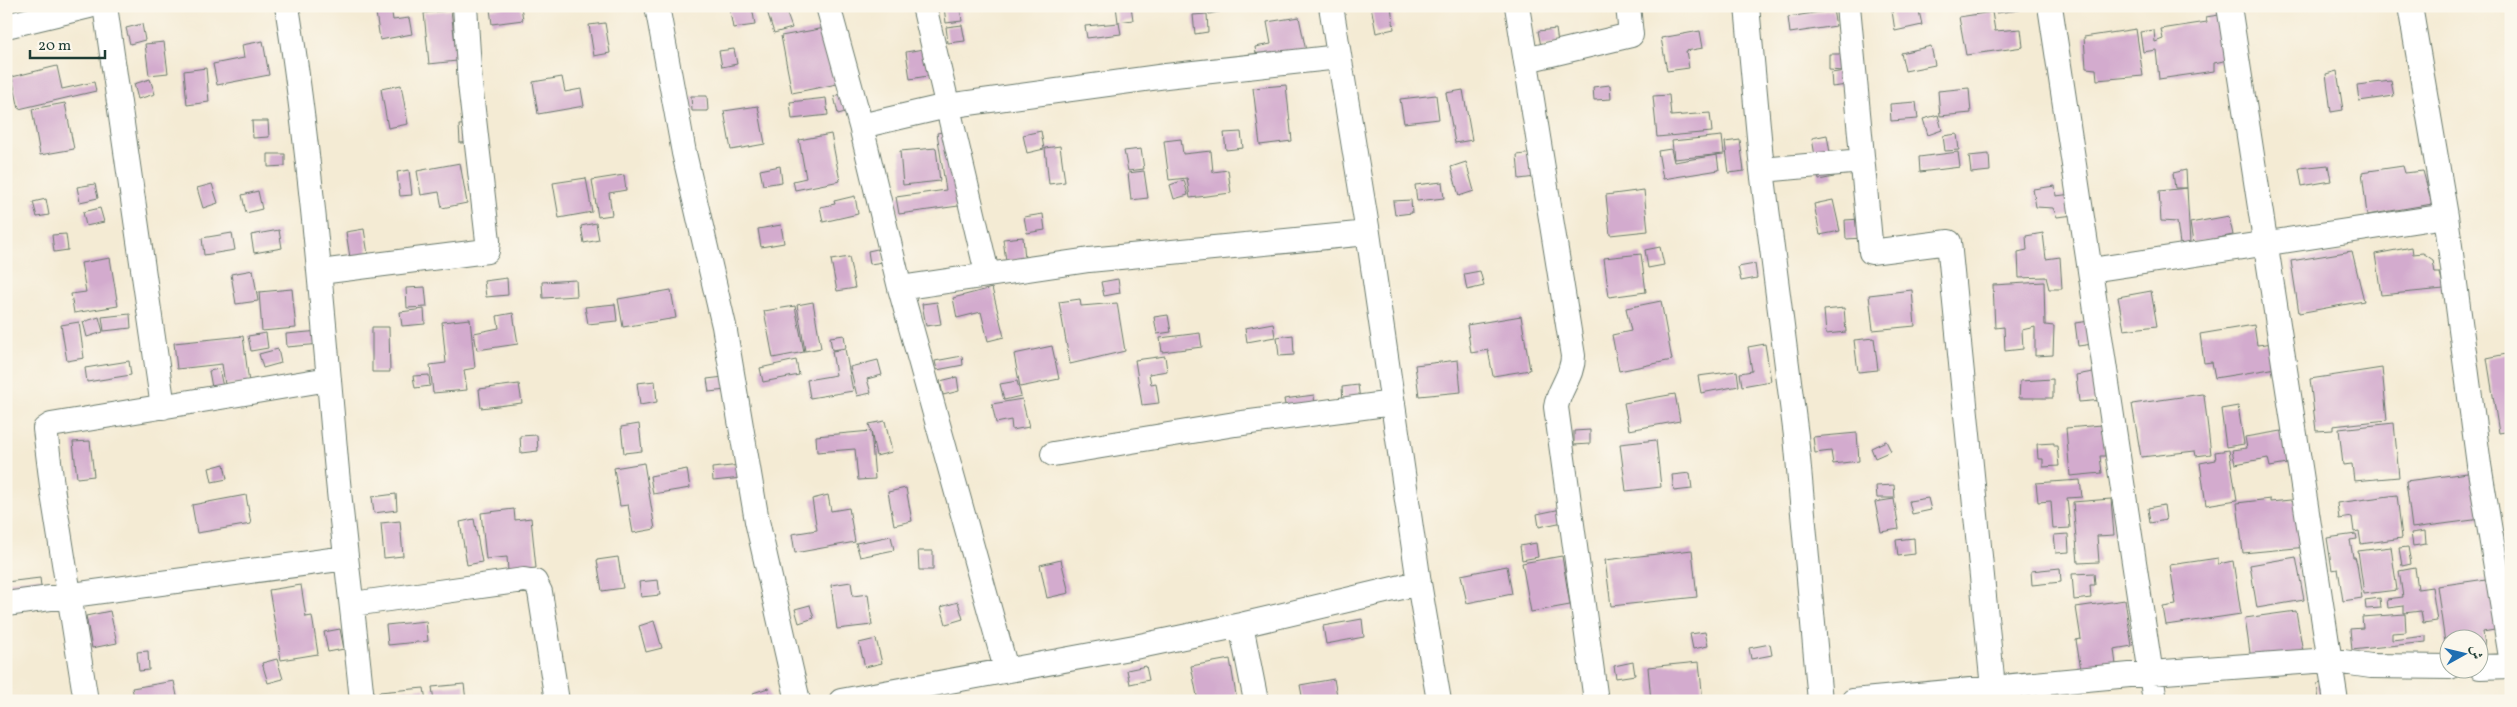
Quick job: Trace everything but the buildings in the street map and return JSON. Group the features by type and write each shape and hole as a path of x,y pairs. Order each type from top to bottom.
{"street":[{"path":"6,26 90,6"},
{"path":"105,6 163,407"},
{"path":"287,6 300,93 320,272 346,558 353,604 362,701"},
{"path":"320,272 476,254 487,251 488,241 470,84 464,6"},
{"path":"657,6 684,153 724,326 757,521 798,701"},
{"path":"828,6 861,126 900,288 1006,669"},
{"path":"924,6 987,273"},
{"path":"1331,6 1368,233 1418,583 1439,701"},
{"path":"1517,6 1573,356 1571,374 1561,391 1556,407 1596,701"},
{"path":"1526,60 1631,35 1628,6"},
{"path":"1748,6 1762,170 1796,436 1820,701"},
{"path":"1848,6 1872,252 1949,242 1993,688"},
{"path":"2050,6 2155,701"},
{"path":"2229,6 2336,701"},
{"path":"2410,6 2446,216 2479,465 2511,657"},
{"path":"861,126 947,106 1166,76 1339,57"},
{"path":"1762,170 1862,161"},
{"path":"2091,270 2446,216"},
{"path":"900,288 987,273 1089,260 1368,233"},
{"path":"86,701 45,429 51,425 329,379"},
{"path":"1053,454 1235,424 1393,403"},
{"path":"6,604 346,558"},
{"path":"353,604 524,580 535,582 540,592 557,701"},
{"path":"841,701 1006,669 1140,646 1241,625 1418,583"},
{"path":"1241,625 1256,701"},
{"path":"1853,701 2151,673 2329,660 2371,666 2440,667"},
{"path":"2490,667 2511,666"}]}
